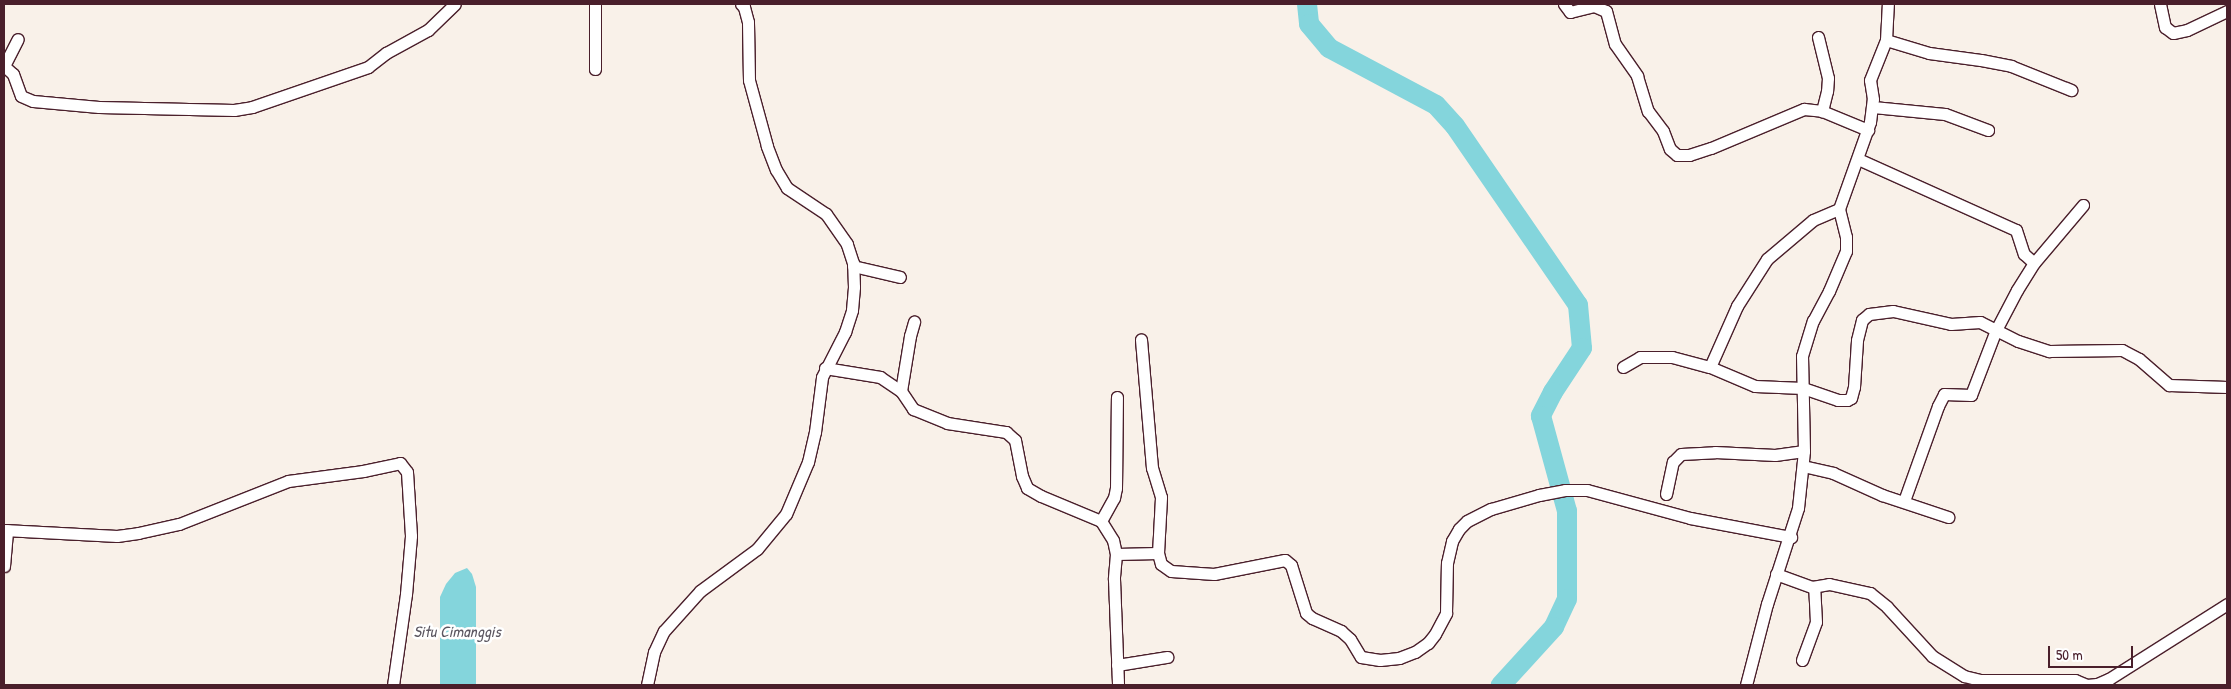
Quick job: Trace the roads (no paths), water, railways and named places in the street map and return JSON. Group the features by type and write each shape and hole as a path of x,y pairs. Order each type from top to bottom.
{"street":[{"path":"18,39 4,66 12,74 22,96 33,101 99,107 234,110 252,107 368,67 386,53 428,30 455,4"},
{"path":"595,4 595,69"},
{"path":"647,685 654,652 664,631 700,592 757,550 786,514 808,462 815,432 820,389 825,368 846,332 852,310 853,266 847,244 838,228 826,214 787,188 776,170 749,80 748,22 744,7 741,4"},
{"path":"1564,4 1570,12 1594,6 1606,11 1615,44 1637,76 1645,105 1662,131 1670,149 1677,155 1689,155 1711,148 1800,110 1822,112 1868,130"},
{"path":"1746,685 1776,574 1791,537 1798,508 1804,451 1801,361 1804,345 1846,251 1846,238 1839,210 1868,130 1873,107 1870,80 1886,40 1888,4"},
{"path":"2160,4 2165,27 2173,32 2187,30 2227,11"},
{"path":"1818,37 1828,78 1822,112"},
{"path":"1886,40 1929,53 2011,66 2071,90"},
{"path":"1873,107 1945,114 1988,130"},
{"path":"1858,160 2016,230 2024,254 2034,264"},
{"path":"1904,502 1938,406 1945,394 1971,395 1996,330 2034,264 2083,205"},
{"path":"1710,367 1737,306 1767,259 1813,220 1839,210"},
{"path":"853,266 900,277"},
{"path":"1623,367 1640,357 1672,357 1710,367 1737,380 1761,388 1803,388 1838,400 1847,400 1851,398 1854,387 1859,328 1864,317 1869,314 1897,311 1951,324 1976,321 2018,341 2049,351 2122,350 2139,359 2163,381 2172,386 2227,388"},
{"path":"901,391 914,322"},
{"path":"1141,339 1152,468 1161,497 1158,553 1161,564 1171,571 1214,574 1285,560 1291,566 1302,604 1312,618 1341,631 1350,639 1361,657 1370,660 1399,658 1415,652 1428,643 1446,613 1447,563 1452,541 1459,530 1480,513 1539,495 1565,490 1587,490 1690,518 1791,537"},
{"path":"825,368 880,377 901,391 913,409 925,415 957,425 1006,432 1015,440 1022,476 1027,488 1041,496 1101,521 1113,540 1116,554 1114,579 1118,685"},
{"path":"1101,521 1114,498 1116,488 1117,397"},
{"path":"1666,494 1673,462 1681,454 1715,452 1766,455 1804,451"},
{"path":"4,566 5,530 117,536 138,533 179,524 288,481 363,471 400,463 407,472 411,536 406,594 392,685"},
{"path":"1803,466 1840,475 1875,492 1948,517"},
{"path":"1116,554 1158,553"},
{"path":"1776,574 1814,588 1829,584 1861,589 1875,596 1932,656 1969,678 1980,680 2075,680 2087,685 2097,684 2109,679 2227,604"},
{"path":"1802,660 1816,622 1814,588"},
{"path":"1117,665 1167,657"}],"water":[{"name":"Situ Cimanggis","path":"467,568 472,574 476,587 476,685 440,685 440,597 446,584 455,573"}],"waterway":[{"path":"1307,4 1309,24 1329,48 1436,105 1455,126 1578,305 1582,348 1553,392 1541,416 1567,511 1567,599 1554,627 1501,685"}]}
